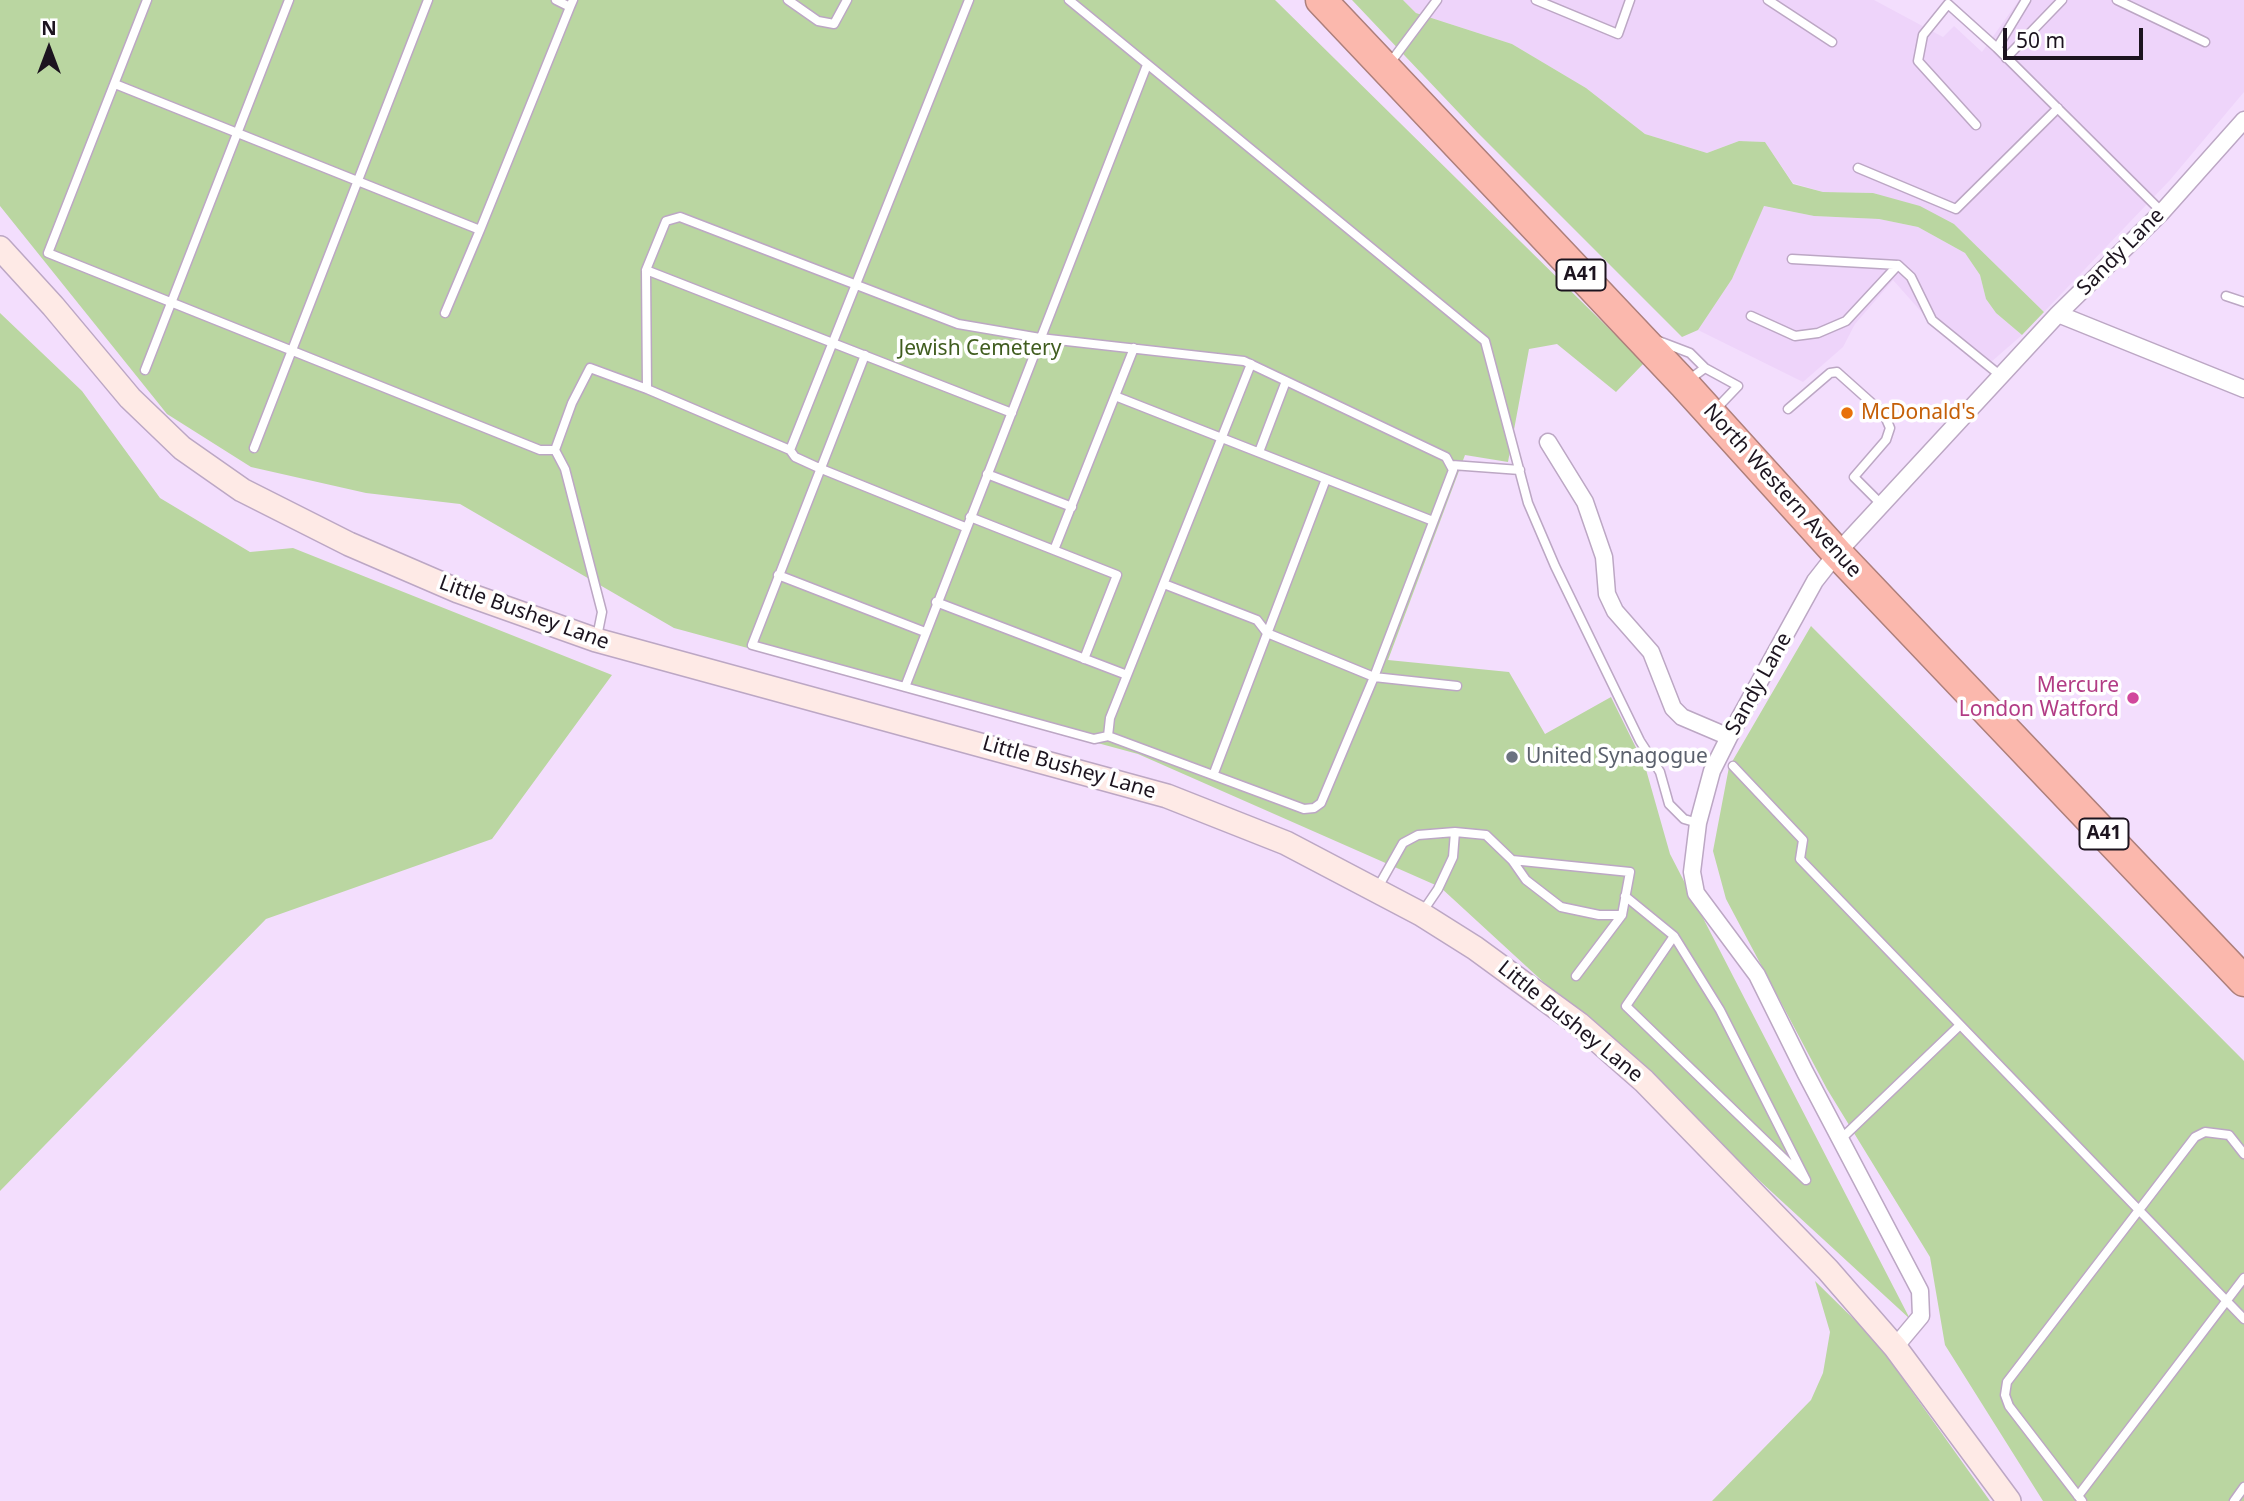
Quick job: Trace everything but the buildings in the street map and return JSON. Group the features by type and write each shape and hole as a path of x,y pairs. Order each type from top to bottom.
{"highway":[{"name":"North Western Avenue","path":"1321,0 1637,334 1694,376 1711,414 1837,553 2244,981"}],"street":[{"name":"Sandy Lane","path":"1895,1347 1921,1316 1920,1291 1757,975 1696,893 1692,872 1698,823 1713,771 1729,737 1815,581 1837,553 2058,314 2162,212 2244,120"},
{"name":"Little Bushey Lane","path":"0,248 152,421 208,469 269,505 349,544 458,591 596,640 1167,796 1286,843 1421,914 1475,948 1579,1024 1644,1081 1828,1270 1895,1347 2009,1501"},
{"path":"2058,314 2244,388"},
{"path":"1548,442 1585,502 1604,557 1607,594 1615,611 1651,652 1673,708 1682,718 1729,737"}],"lane":[{"path":"147,0 48,253 540,450 555,450"},
{"path":"145,370 289,0"},
{"path":"254,448 428,0"},
{"path":"445,313 571,4 556,0"},
{"path":"788,0 818,21 834,24 847,0"},
{"path":"790,450 969,0"},
{"path":"1069,0 1479,333 1489,351 1528,503 1555,566 1640,741 1660,772 1669,804 1684,819 1698,823"},
{"path":"1386,69 1437,0"},
{"path":"1536,0 1618,34 1630,0"},
{"path":"1768,0 1832,42"},
{"path":"1997,48 2026,0"},
{"path":"2006,58 2062,0"},
{"path":"2117,0 2205,42"},
{"path":"1976,125 1918,61 1923,35 1948,4 1997,48 2162,212"},
{"path":"905,687 1147,65"},
{"path":"115,84 480,230"},
{"path":"1858,168 1956,209 2058,108"},
{"path":"647,389 646,270 666,221 680,216 958,324 1040,338 1251,364 1446,457 1452,465 1520,470"},
{"path":"1792,259 1898,265 1911,277 1932,320 2001,376"},
{"path":"1751,316 1795,337 1818,333 1846,321 1898,265"},
{"path":"646,270 834,341 1012,413"},
{"path":"2226,296 2244,302"},
{"path":"1054,550 1134,348"},
{"path":"865,355 752,645 1094,739 1108,736 1214,773 1304,809 1314,808 1321,803 1374,677 1452,465"},
{"path":"1108,736 1110,718 1251,364"},
{"path":"596,640 602,612 565,468 555,450 572,403 590,368 647,389 790,450 795,457 819,468 965,527"},
{"path":"1788,409 1829,373 1837,372 1884,414 1890,428 1886,440 1854,477 1882,505"},
{"path":"1259,452 1286,381"},
{"path":"1115,396 1433,521"},
{"path":"987,474 1072,507"},
{"path":"1214,773 1326,479"},
{"path":"970,517 1117,575 1084,659"},
{"path":"778,575 925,632"},
{"path":"1164,584 1257,620 1267,633 1374,677 1457,686"},
{"path":"936,602 1127,676"},
{"path":"1733,766 1803,840 1800,859 2244,1319"},
{"path":"1377,889 1403,843 1418,835 1455,832 1486,835 1512,860 1526,880 1560,907 1599,915 1622,915"},
{"path":"1421,914 1453,857 1455,832"},
{"path":"1512,860 1630,872 1622,915 1576,976"},
{"path":"1625,896 1674,936 1720,1010 1807,1180 1626,1006 1674,936"},
{"path":"1841,1139 1959,1026"},
{"path":"2244,1154 2229,1135 2205,1132 2186,1146 2005,1388 2009,1406 2080,1498 2244,1278"},
{"path":"2234,1501 2244,1488"}],"shaded area":[{"path":"1403,0 1874,0 1943,37 1954,26 1982,52 2019,0 2244,0 2244,92 2170,180 2044,312 1954,224 1873,193 1823,192 1793,183 1765,142 1739,141 1707,153 1645,134 1586,88 1512,44 1416,13"},
{"path":"1763,206 1814,216 1879,219 1918,227 1965,253 1980,275 1986,299 1996,313 2022,335 1983,369 1942,335 1893,280 1855,324 1843,347 1803,382 1698,330 1732,279"}],"green space":[{"name":"Jewish Cemetery","path":"0,0 1275,0 1644,363 1616,392 1557,344 1529,349 1508,462 1465,455 1388,660 1509,672 1545,734 1611,697 1645,766 1670,854 1910,1319 1440,887 1138,754 674,628 460,504 366,493 251,467 167,414 0,206"},
{"path":"1352,0 1403,0 1416,13 1512,44 1586,88 1645,134 1707,153 1739,141 1765,142 1793,184 1823,192 1873,193 1920,206 1954,224 2044,312 2022,335 1996,313 1986,299 1980,275 1965,253 1918,227 1879,219 1814,216 1764,206 1732,279 1698,330 1682,337 1477,132"},
{"path":"0,313 82,391 160,498 250,552 293,548 612,675 492,839 266,919 0,1191"},
{"path":"1811,626 2244,1061 2244,1501 2043,1501 1945,1345 1930,1257 1827,1089 1726,899 1713,851 1729,767"},
{"path":"1815,1281 1876,1341 1990,1501 1712,1501 1811,1400 1823,1373 1830,1332"}],"place":[{"name":"McDonald's","path":"1847,413"},
{"name":"Mercure London Watford","path":"2133,698"},
{"name":"United Synagogue","path":"1512,757"}]}
